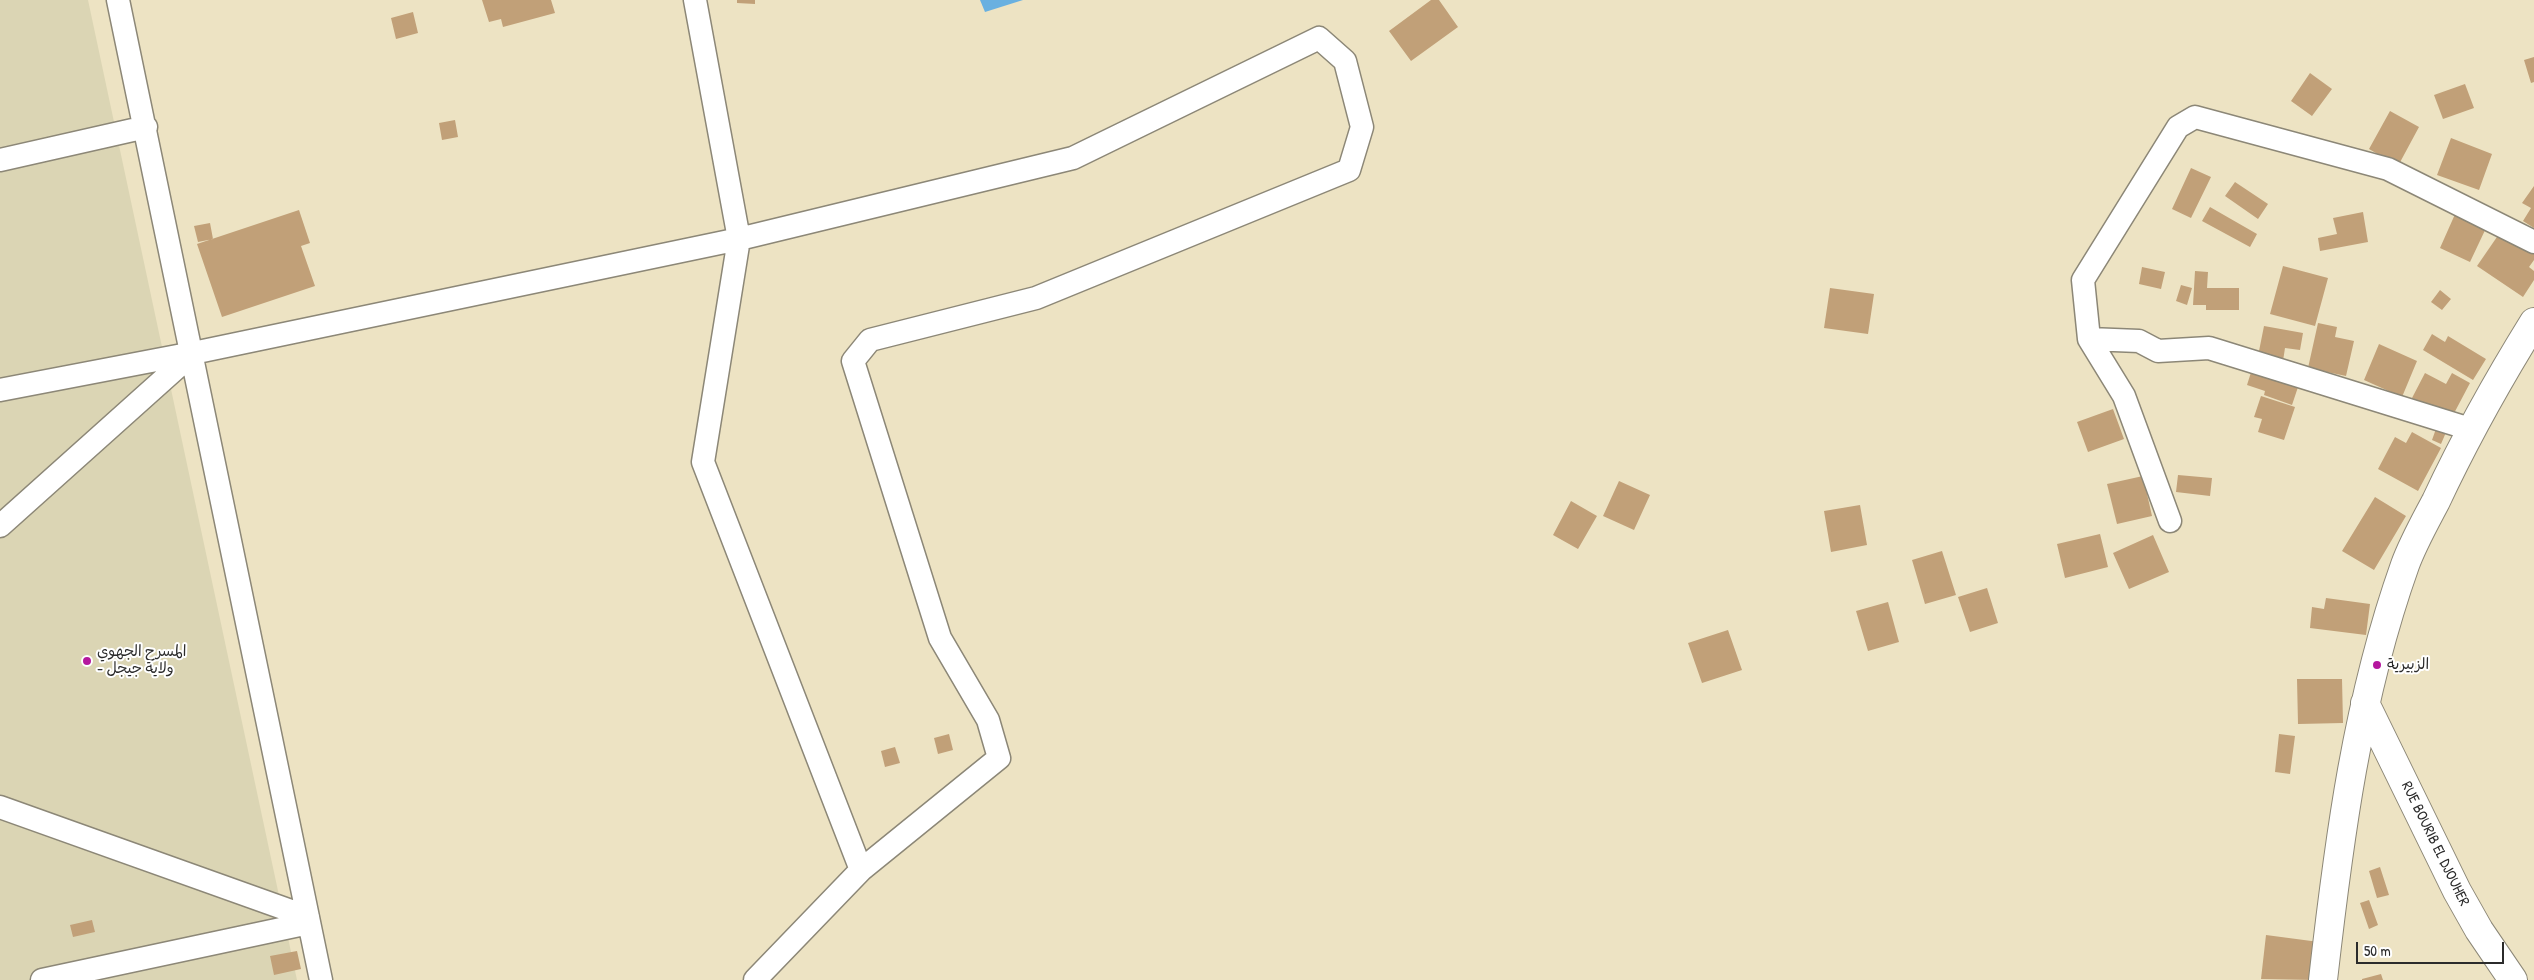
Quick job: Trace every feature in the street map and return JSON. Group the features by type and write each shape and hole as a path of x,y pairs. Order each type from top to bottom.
{"main road":[{"path":"2323,980 2339,839 2365,703 2378,650 2405,564 2470,429 2534,322"},
{"name":"RUE BOURIB EL DJOUHER","path":"2365,703 2457,891 2479,930 2513,980"}],"street":[{"path":"118,0 193,353 321,980"},
{"path":"695,0 739,239 703,462 861,870"},
{"path":"0,390 193,353 739,239 1072,158 1319,38 1345,61 1362,127 1349,170 1036,298 870,340 853,361 940,638 988,720 999,758 861,870 755,980"},
{"path":"2170,521 2124,396 2090,339 2083,280 2178,127 2195,117 2388,169 2534,242"},
{"path":"0,160 146,127"},
{"path":"2090,339 2139,341 2158,351 2210,348 2470,429"},
{"path":"0,526 193,353"},
{"path":"0,808 309,920"},
{"path":"42,980 309,920"}],"shaded area":[{"path":"0,0 88,0 297,980 0,980"}],"water":[{"path":"980,0 1023,0 985,12"}],"building":[{"path":"482,0 551,0 555,13 503,27 501,19 489,22"},
{"path":"737,0 755,0 755,4 737,3"},
{"path":"1431,0 1439,0 1458,27 1411,61 1389,31"},
{"path":"413,12 418,33 396,39 391,18"},
{"path":"2534,57 2534,82 2531,83 2524,60"},
{"path":"2310,73 2332,89 2312,116 2291,101"},
{"path":"2465,84 2474,108 2443,119 2434,95"},
{"path":"2390,111 2419,127 2398,166 2369,149"},
{"path":"455,120 458,137 442,140 439,123"},
{"path":"2451,138 2492,154 2479,190 2437,175"},
{"path":"2191,168 2211,177 2191,218 2172,209"},
{"path":"2235,182 2268,204 2258,219 2225,196"},
{"path":"2534,186 2534,228 2523,221 2531,208 2522,203"},
{"path":"2210,207 2257,234 2250,247 2202,221"},
{"path":"299,210 310,243 301,246 315,286 222,317 197,244"},
{"path":"2363,212 2368,242 2320,251 2318,238 2337,234 2333,218"},
{"path":"2456,212 2487,226 2470,262 2440,248"},
{"path":"210,223 213,239 198,242 194,226"},
{"path":"2499,234 2534,247 2534,260 2529,267 2534,271 2534,280 2523,297 2477,266"},
{"path":"2283,266 2328,278 2315,326 2270,314"},
{"path":"2142,267 2165,272 2161,289 2139,284"},
{"path":"2195,271 2208,272 2207,288 2239,288 2239,310 2206,310 2206,305 2193,305"},
{"path":"2181,285 2192,288 2187,305 2176,301"},
{"path":"1830,288 1874,294 1868,334 1824,328"},
{"path":"2440,290 2451,299 2442,310 2431,302"},
{"path":"2318,323 2337,327 2335,337 2354,341 2346,376 2308,368"},
{"path":"2264,326 2303,333 2300,350 2285,348 2283,361 2258,356"},
{"path":"2432,334 2445,342 2448,336 2486,359 2473,380 2423,350"},
{"path":"2379,344 2417,361 2402,397 2364,380"},
{"path":"2253,366 2300,381 2292,405 2264,395 2265,391 2247,385"},
{"path":"2425,373 2446,384 2452,373 2470,383 2451,419 2412,398"},
{"path":"2261,396 2295,407 2284,440 2258,432 2262,419 2254,417"},
{"path":"2113,409 2124,439 2088,452 2077,422"},
{"path":"2437,426 2447,430 2441,444 2432,440"},
{"path":"2412,432 2441,448 2418,491 2378,469 2395,437 2406,443"},
{"path":"2178,475 2212,478 2210,496 2176,492"},
{"path":"2143,476 2152,516 2117,524 2107,484"},
{"path":"1619,481 1650,495 1634,530 1603,516"},
{"path":"2375,497 2406,516 2374,570 2342,551"},
{"path":"1571,501 1597,516 1578,549 1553,535"},
{"path":"1860,505 1867,545 1831,552 1824,511"},
{"path":"2100,534 2108,567 2065,578 2057,544"},
{"path":"2153,535 2169,572 2129,589 2113,553"},
{"path":"1942,551 1956,595 1925,604 1912,560"},
{"path":"1987,588 1998,623 1970,632 1958,597"},
{"path":"2326,598 2370,604 2366,635 2310,628 2312,607 2324,609"},
{"path":"1888,602 1899,642 1868,651 1856,611"},
{"path":"1728,630 1742,670 1702,683 1688,643"},
{"path":"2297,679 2342,679 2343,723 2298,724"},
{"path":"949,734 953,750 938,754 934,738"},
{"path":"2279,734 2295,736 2290,774 2275,772"},
{"path":"895,747 900,763 885,767 881,751"},
{"path":"2380,867 2389,895 2377,898 2369,871"},
{"path":"2369,900 2378,925 2369,929 2360,903"},
{"path":"92,920 95,932 73,937 70,925"},
{"path":"2266,935 2319,942 2315,980 2261,979"},
{"path":"297,951 301,969 274,975 270,956"},
{"path":"2381,974 2383,980 2362,980 2362,979"}],"place":[{"name":"المسرح الجهوي - ولاية جيجل","path":"87,661"},
{"name":"الزبيرية","path":"2377,665"}]}
